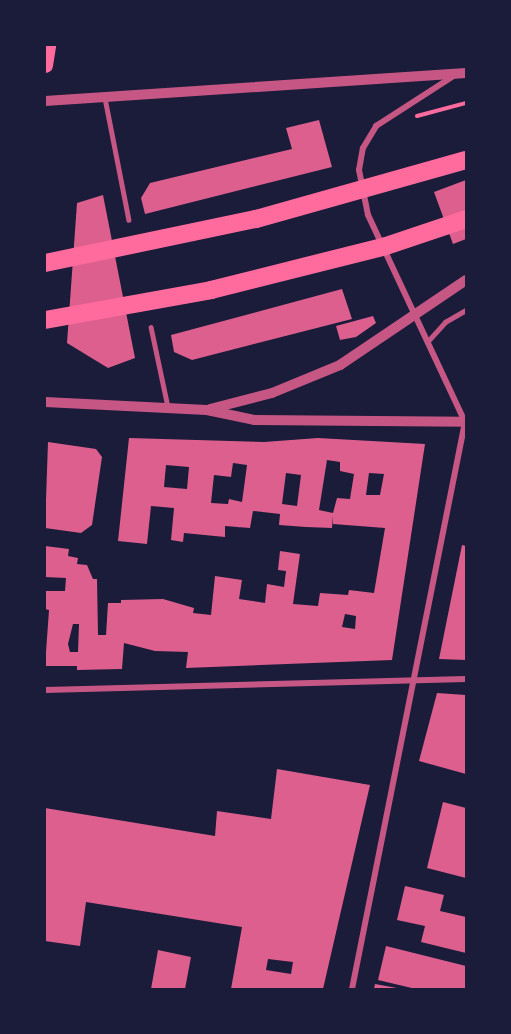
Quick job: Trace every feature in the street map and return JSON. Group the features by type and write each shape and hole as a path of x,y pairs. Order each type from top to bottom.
{"highway":[{"path":"45,264 256,219 466,160"},
{"path":"45,320 211,290 386,246 466,219"}],"main road":[{"path":"45,65 48,45"}],"street":[{"path":"45,101 461,74"},
{"path":"352,989 466,422 364,203 360,159 376,126 461,74"},
{"path":"207,410 272,393 318,375 368,348 416,311 466,280"},
{"path":"45,402 207,410 254,420 466,422"},
{"path":"45,690 466,679"}],"lane":[{"path":"105,98 129,220"},
{"path":"429,340 445,322 466,310"},
{"path":"151,327 168,407"}],"path":[{"path":"408,120 429,110 466,103"}],"building":[{"path":"319,120 332,167 145,214 141,198 150,183 292,149 286,128"},
{"path":"466,180 466,239 453,244 434,192"},
{"path":"103,195 135,358 108,368 67,343 77,203"},
{"path":"342,289 352,319 192,360 174,352 171,335"},
{"path":"373,316 376,323 356,337 340,340 336,326"},
{"path":"129,438 264,442 318,438 425,444 392,660 186,668 188,652 155,651 124,643 122,669 77,670 77,666 45,666 49,610 45,609 45,591 65,591 66,578 45,577 45,546 69,549 68,556 78,558 77,564 87,565 93,579 97,579 98,635 106,635 108,603 121,603 121,600 163,599 194,608 193,613 211,615 215,576 242,580 239,599 265,603 267,584 284,587 286,571 278,570 280,551 300,554 293,604 318,606 320,593 348,595 349,590 374,593 385,528 333,524 333,516 332,528 279,525 280,514 253,511 250,528 225,526 225,537 184,533 183,542 171,540 174,508 151,506 147,544 118,541","holes":["327,460 340,462 340,471 354,474 350,499 337,498 333,513 319,510","233,463 247,465 242,502 229,499 228,504 211,503 214,475 231,477","166,465 189,467 187,489 164,487","286,473 301,475 297,506 282,504","369,473 384,474 380,495 366,495","345,614 356,616 355,629 342,627","73,624 79,624 78,652 70,652 68,644"]},
{"path":"48,442 96,449 102,457 92,525 81,533 45,528"},
{"path":"462,545 466,546 466,660 439,659"},
{"path":"437,693 466,695 466,774 419,761"},
{"path":"277,769 370,785 323,989 231,989 242,927 86,902 80,946 45,941 45,808 215,836 217,811 271,819","holes":["268,959 293,962 291,974 266,970"]},
{"path":"443,802 466,808 466,878 427,868"},
{"path":"405,886 444,895 440,911 466,917 466,953 421,942 425,926 397,920"},
{"path":"386,946 466,966 466,989 416,989 378,980"},
{"path":"158,950 191,957 185,989 151,989"},
{"path":"375,984 397,988 397,989 374,989"}]}
